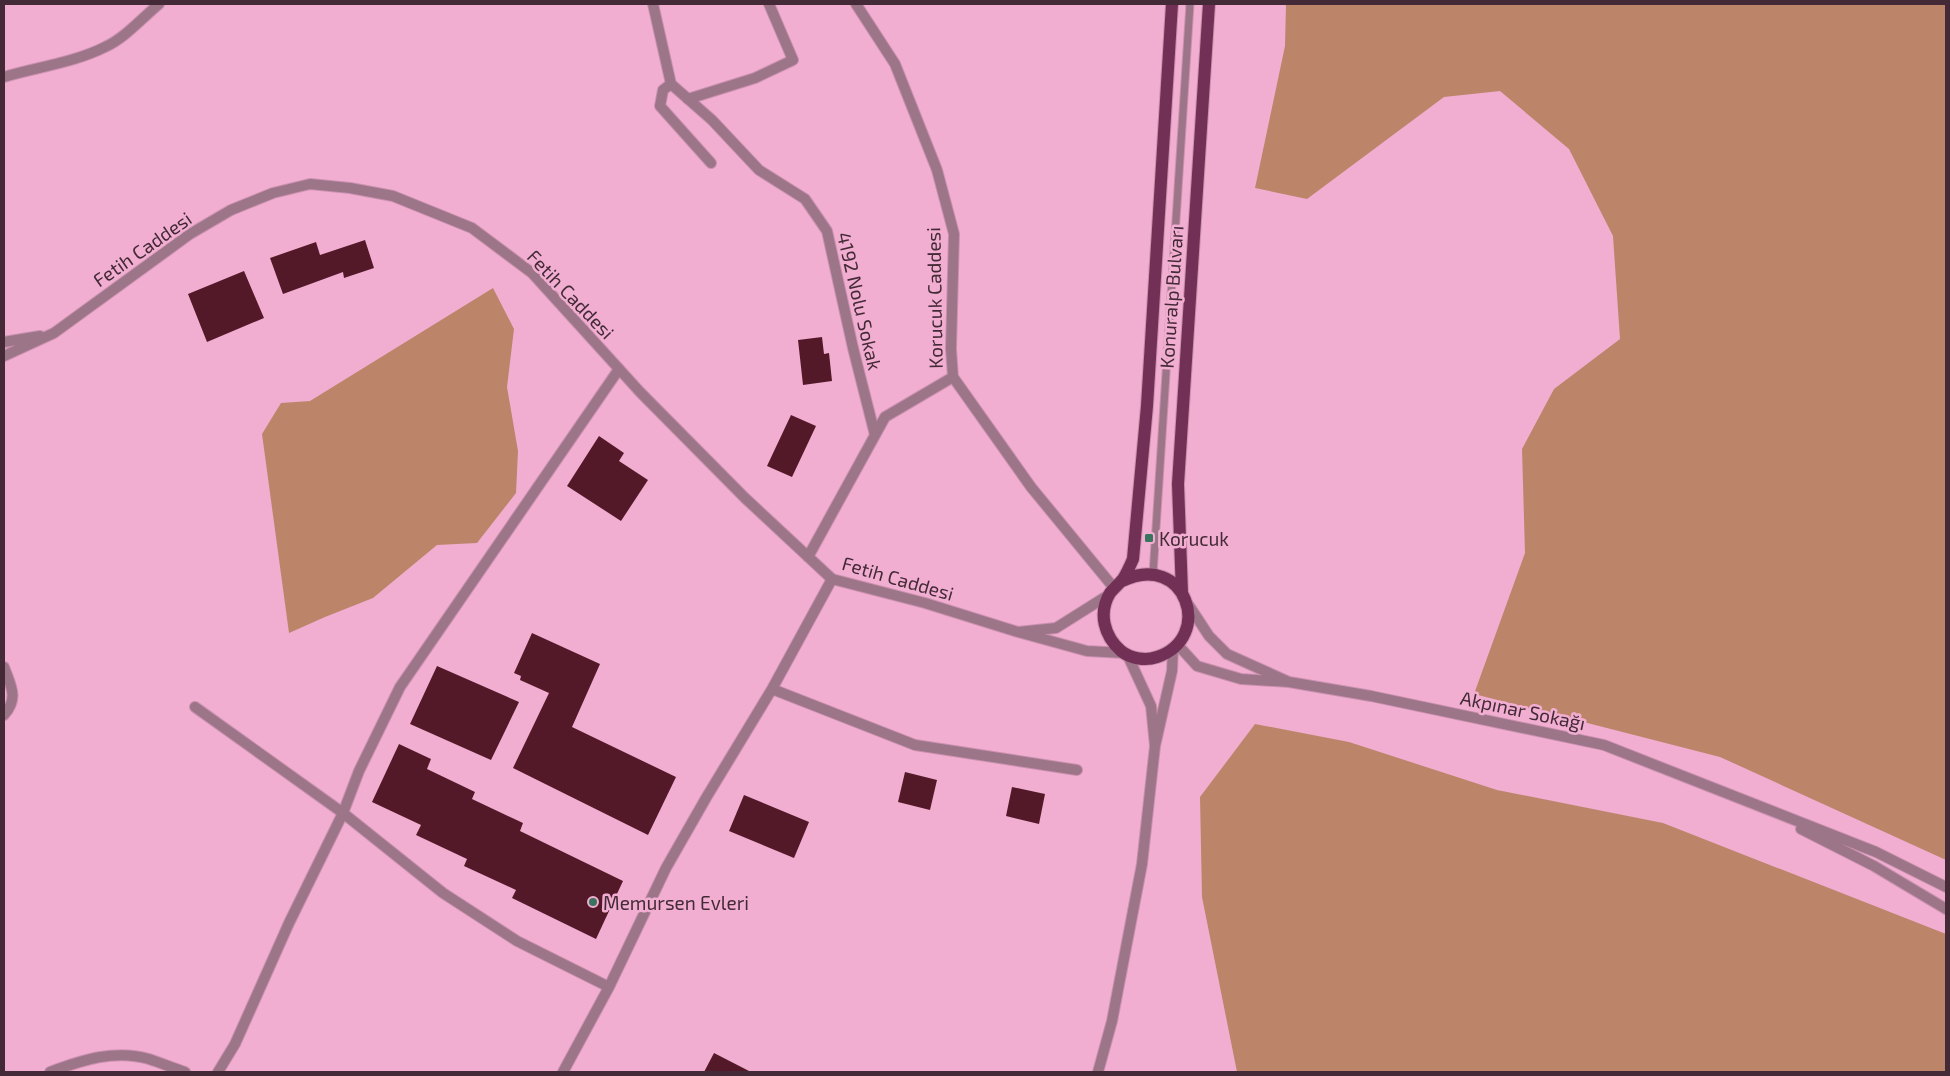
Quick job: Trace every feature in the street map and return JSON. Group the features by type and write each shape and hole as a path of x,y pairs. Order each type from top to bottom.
{"main road":[{"name":"Konuralp Bulvarı","path":"1115,588 1133,559 1134,549 1146,406 1172,4"},
{"name":"Konuralp Bulvarı","path":"1185,599 1178,484 1209,4"},
{"path":"1154,574 1173,583 1185,599 1189,620 1185,634 1165,654 1151,659 1137,658 1125,654 1113,643 1106,631 1103,616 1105,603 1115,588 1134,575 1154,574"}],"street":[{"path":"4,77 65,62 106,47 159,4"},
{"path":"653,4 671,84 663,90 660,106 711,163"},
{"path":"688,99 755,78 793,60 769,4"},
{"name":"Korucuk Caddesi","path":"856,4 895,64 937,170 954,234 951,349 953,377 1031,487 1115,588"},
{"name":"4192 Nolu Sokak","path":"671,84 712,120 759,170 806,199 827,231 852,348 875,435"},
{"name":"Fetih Caddesi","path":"4,356 54,333 190,234 231,210 273,193 310,184 350,188 393,196 472,228 532,273 619,368 745,498 832,579 925,603 1018,632 1087,650 1125,654"},
{"path":"4,342 54,333"},
{"path":"218,1072 235,1044 289,923 343,813 359,772 400,687 619,368"},
{"path":"808,557 885,417 953,377"},
{"path":"563,1072 609,987 666,868 772,689 832,579"},
{"name":"Fetih Caddesi","path":"1018,632 1056,628 1115,588"},
{"name":"Akpınar Sokağı","path":"1185,599 1209,636 1227,654 1289,682"},
{"path":"1098,1072 1112,1021 1142,864 1155,746 1172,671 1175,646"},
{"name":"Akpınar Sokağı","path":"1175,646 1197,666 1241,679 1289,682 1371,696 1604,745 1876,852 1946,887"},
{"path":"1125,654 1151,706 1155,746"},
{"path":"4,667 13,692 13,700 4,715"},
{"path":"772,689 915,745 1077,770"},
{"path":"195,708 343,813 443,894 517,942 609,987"},
{"name":"Akpınar Sokağı","path":"1742,799 1874,866 1946,909"},
{"path":"50,1072 76,1063 111,1055 148,1059 185,1072"}],"lane":[{"path":"1154,574 1190,4"}],"shaded area":[{"path":"1286,4 1946,4 1946,860 1720,757 1474,694 1525,553 1522,449 1554,389 1620,339 1613,236 1569,149 1500,91 1444,97 1307,199 1255,188 1285,46"},
{"path":"493,288 514,329 507,387 518,451 516,493 477,543 437,545 373,598 289,633 262,434 281,403 310,401"},
{"path":"1255,724 1349,742 1497,790 1663,823 1946,934 1946,1072 1237,1072 1202,897 1200,797"}],"building":[{"path":"365,240 374,268 344,278 343,272 283,294 270,258 316,242 320,255"},
{"path":"244,271 264,318 207,342 188,294"},
{"path":"822,337 824,354 829,353 832,381 803,385 798,340"},
{"path":"791,415 816,426 792,477 767,466"},
{"path":"599,436 624,453 619,461 648,480 621,521 567,486"},
{"path":"532,633 600,664 572,727 676,777 648,835 513,768 549,693 520,680 521,676 514,673"},
{"path":"437,666 519,702 491,760 410,724"},
{"path":"399,744 431,759 427,769 475,792 472,799 523,823 520,831 623,881 596,939 512,898 516,890 464,866 467,859 416,835 421,825 372,802"},
{"path":"905,772 937,780 930,810 898,802"},
{"path":"1012,787 1045,794 1039,824 1006,816"},
{"path":"744,795 809,822 794,858 729,831"},
{"path":"714,1053 751,1072 704,1072"}],"place":[{"name":"Korucuk","path":"1149,538"},
{"name":"Memursen Evleri","path":"593,902"}]}
